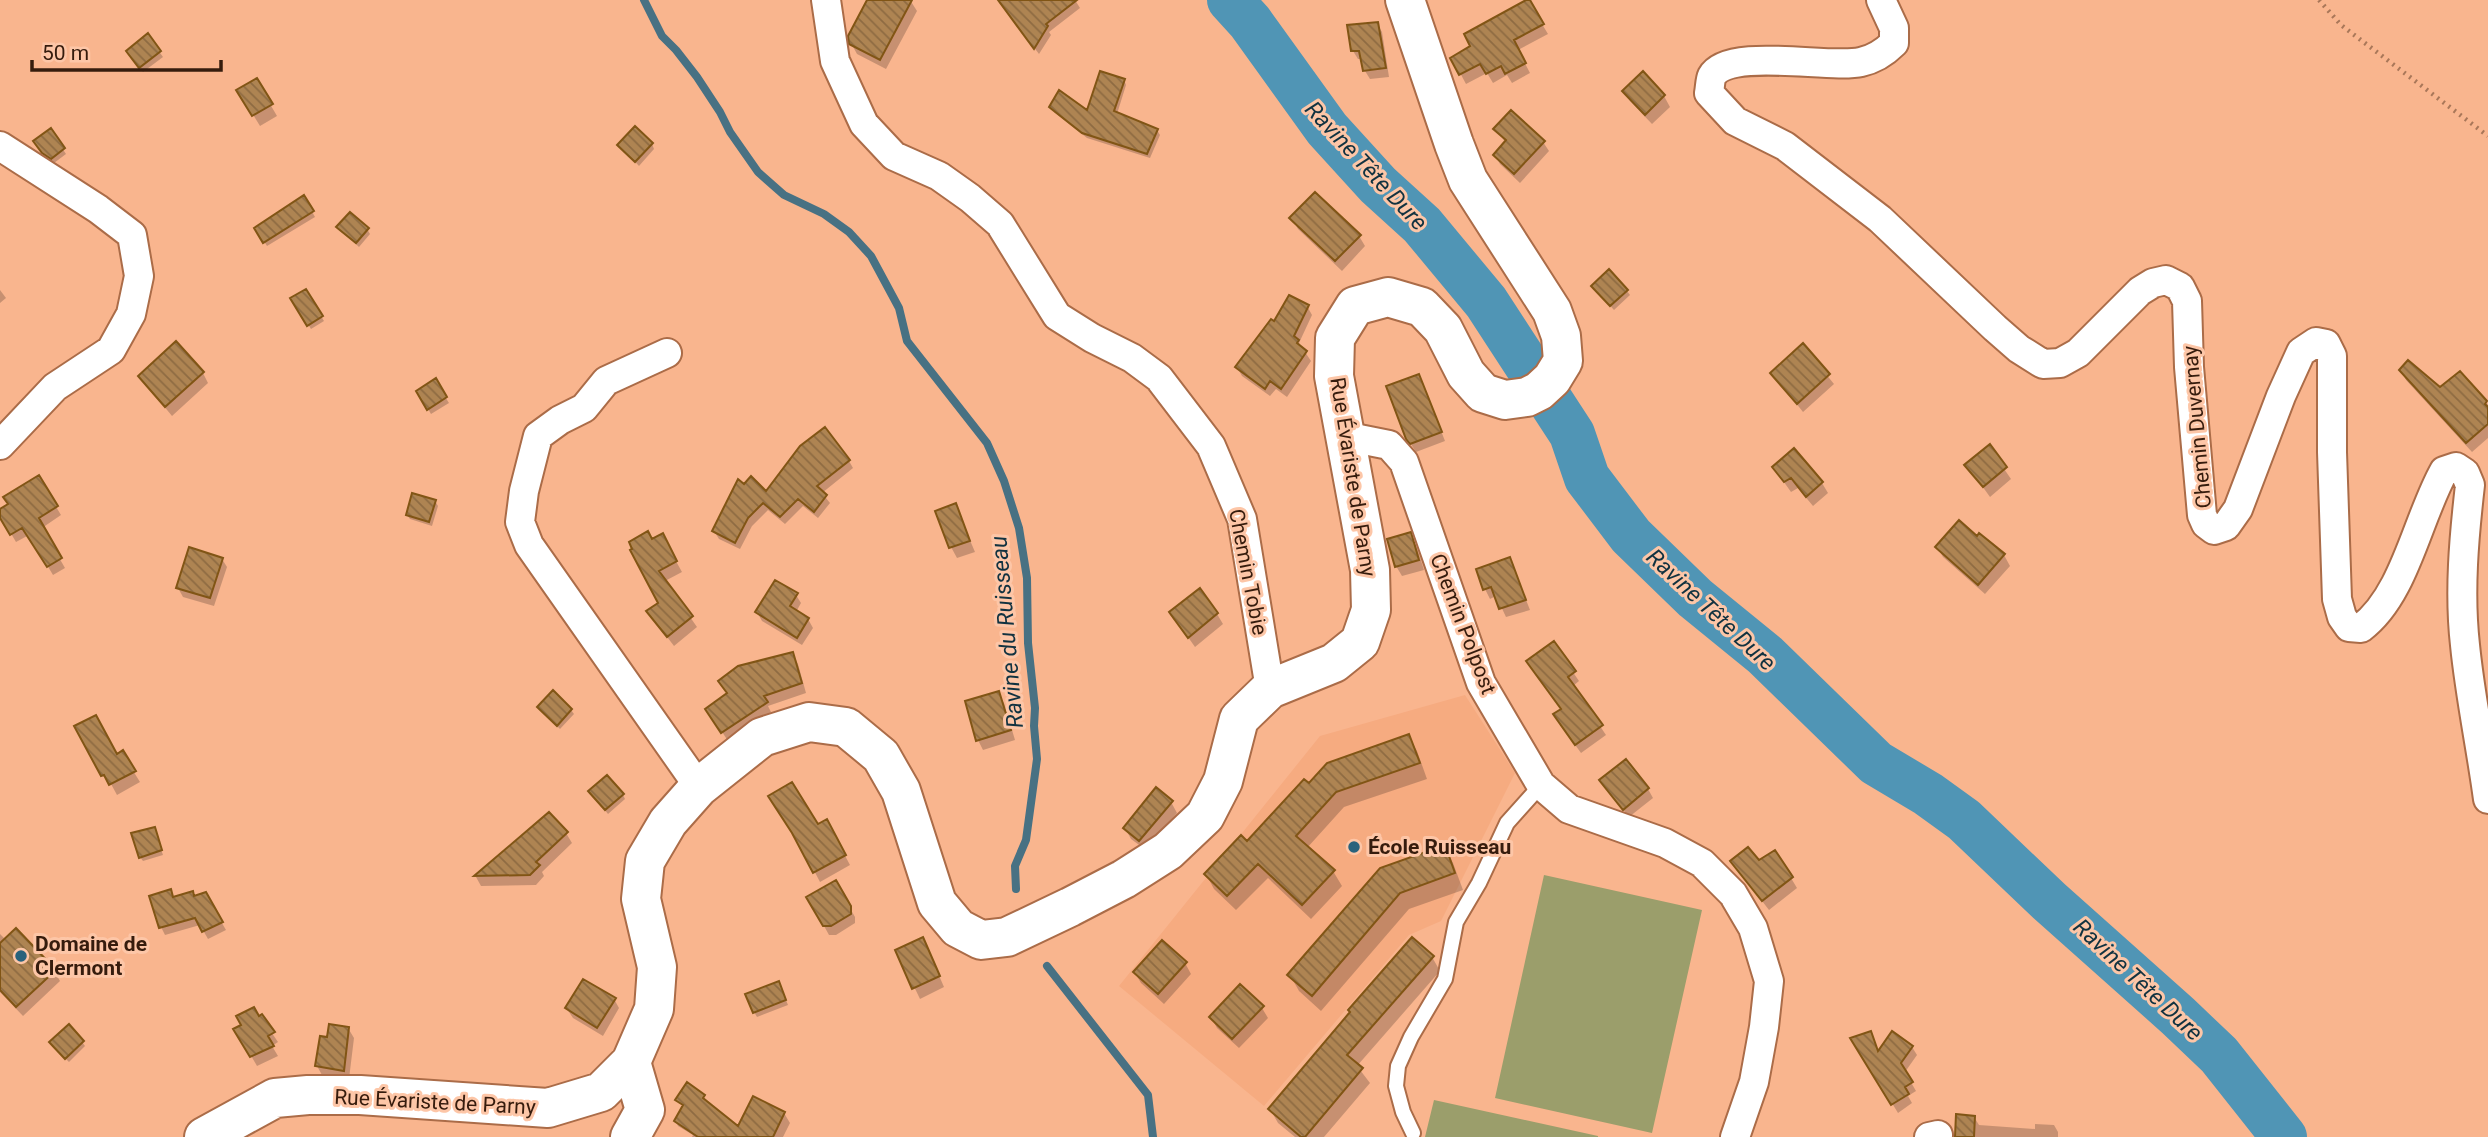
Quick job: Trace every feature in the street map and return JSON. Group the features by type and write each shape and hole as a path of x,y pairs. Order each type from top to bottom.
{"main road":[{"name":"Rue Évariste de Parny","path":"204,1137 275,1098 360,1095 548,1108 601,1093 631,1062 653,1009 657,967 641,899 645,861 668,822 699,787 762,737 809,722 845,727 881,756 901,791 937,903 958,929 981,940 1007,937 1124,879 1168,851 1205,816 1223,781 1239,719 1270,689 1334,663 1360,642 1371,610 1370,570 1335,376 1335,338 1355,306 1388,297 1422,307 1443,329 1466,373 1483,393 1504,400 1527,397 1539,391 1552,379 1563,361 1561,336 1552,310 1468,180 1405,0"},
{"path":"630,1137 645,1110 631,1062"}],"street":[{"name":"Chemin Tobie","path":"826,0 835,61 863,124 894,156 939,176 971,198 1000,224 1058,316 1091,338 1132,358 1158,378 1211,446 1242,519 1270,689"},
{"name":"Chemin Duvernay","path":"1881,0 1894,29 1894,44 1881,55 1859,63 1727,63 1712,76 1709,93 1735,121 1785,146 1880,219 1995,328 2019,349 2043,363 2060,363 2078,353 2140,291 2153,283 2166,280 2180,287 2188,301 2189,367 2202,514 2206,524 2214,530 2226,526 2238,509 2301,352 2316,342 2326,344 2332,356 2337,599 2342,617 2349,627 2361,628 2390,598 2444,471 2456,467 2465,473 2470,485 2462,584 2463,624 2488,799"},
{"path":"0,146 98,209 132,235 139,276 131,314 111,350 55,387 0,445"},
{"path":"667,353 606,382 584,408 560,420 538,436 524,491 520,522 529,545 699,787"},
{"name":"Chemin Polpost","path":"1345,439 1389,445 1404,462 1481,683 1541,785 1569,809 1665,843 1702,863 1733,894 1753,928 1769,981 1755,1082 1735,1137"}],"lane":[{"path":"1413,1133 1403,1112 1396,1086 1398,1066 1411,1037 1445,979 1456,922 1479,883 1507,823 1541,785"}],"path":[{"path":"2319,0 2341,25 2488,136"}],"shaded area":[{"name":"École Ruisseau","path":"1465,695 1515,773 1441,921 1409,935 1264,1106 1119,986 1320,736"}],"green space":[{"path":"1544,875 1702,910 1652,1133 1495,1098"},
{"path":"1434,1100 1598,1136 1598,1137 1425,1137"}],"building":[{"path":"867,0 912,0 880,60 849,44 848,36"},
{"path":"998,0 1077,0 1046,24 1048,26 1034,49"},
{"path":"1530,0 1544,24 1514,40 1526,63 1505,74 1501,66 1486,74 1480,64 1459,75 1450,58 1470,46 1464,34"},
{"path":"1378,22 1386,68 1363,71 1359,51 1351,51 1347,25"},
{"path":"148,33 161,51 139,68 126,51"},
{"path":"1100,71 1125,79 1114,111 1158,129 1147,154 1082,133 1049,107 1059,90 1087,110"},
{"path":"1643,71 1665,95 1645,115 1622,91"},
{"path":"257,78 273,104 252,116 236,90"},
{"path":"1511,110 1545,141 1514,174 1493,155 1506,140 1493,129"},
{"path":"635,126 653,143 635,162 617,145"},
{"path":"51,128 65,148 51,159 42,153 33,141"},
{"path":"1315,192 1361,235 1335,261 1289,218"},
{"path":"304,195 314,211 263,243 254,228"},
{"path":"350,212 369,228 356,243 336,227"},
{"path":"1609,269 1628,290 1610,306 1591,286"},
{"path":"306,289 323,316 307,326 290,298"},
{"path":"1289,295 1309,305 1294,336 1299,340 1297,343 1307,351 1281,389 1270,381 1265,389 1235,367 1271,319 1274,321"},
{"path":"176,341 204,372 165,407 138,376"},
{"path":"1803,343 1830,374 1797,404 1770,373"},
{"path":"2408,360 2440,387 2460,371 2487,401 2485,404 2488,407 2488,424 2466,443 2399,370"},
{"path":"1419,374 1442,432 1410,444 1386,386"},
{"path":"436,378 447,397 427,410 416,391"},
{"path":"825,427 850,460 817,486 827,495 814,512 798,499 780,517 763,503 748,518 735,543 712,531 738,479 744,484 751,476 766,491 800,446"},
{"path":"1990,444 2007,467 1983,487 1964,465"},
{"path":"1794,448 1823,482 1806,497 1791,478 1784,482 1772,467"},
{"path":"39,475 58,506 39,518 62,558 47,567 22,528 10,535 0,518 0,509 8,504 3,497"},
{"path":"412,493 436,500 429,522 406,515"},
{"path":"956,503 970,541 949,548 935,511"},
{"path":"1959,520 1977,536 1979,533 2005,554 1978,585 1935,547"},
{"path":"648,531 652,539 663,533 677,561 659,571 693,616 667,637 646,611 658,603 630,550 632,549 629,542"},
{"path":"1411,532 1419,560 1395,567 1387,539"},
{"path":"189,547 223,558 210,598 176,588"},
{"path":"1510,557 1526,600 1499,609 1491,587 1483,590 1476,569"},
{"path":"775,580 798,593 790,606 809,618 797,638 755,612"},
{"path":"1200,588 1218,613 1188,638 1169,612"},
{"path":"1554,641 1576,671 1568,677 1603,725 1575,745 1553,714 1561,709 1526,661"},
{"path":"793,652 802,683 764,696 768,702 721,733 705,709 727,693 718,681 738,666"},
{"path":"553,690 572,709 557,726 537,707"},
{"path":"999,691 1011,730 976,741 965,701"},
{"path":"96,715 117,754 123,750 136,771 109,785 104,775 101,776 74,726"},
{"path":"1409,734 1420,763 1336,792 1296,836 1335,870 1302,905 1258,864 1227,896 1204,874 1241,835 1247,841 1304,779 1309,783 1327,763"},
{"path":"1626,759 1649,788 1623,810 1599,780"},
{"path":"607,775 624,794 605,810 588,791"},
{"path":"792,782 818,824 827,819 846,855 813,873 768,796"},
{"path":"1156,787 1173,801 1139,841 1123,828"},
{"path":"549,812 568,832 536,862 540,865 530,875 474,876"},
{"path":"155,827 162,850 139,858 131,833"},
{"path":"1445,845 1455,873 1400,893 1312,996 1287,975 1380,868"},
{"path":"1748,847 1759,860 1775,850 1793,877 1762,901 1730,861"},
{"path":"836,880 851,906 851,914 831,926 823,926 806,897"},
{"path":"171,889 173,897 193,891 194,896 206,892 223,922 202,932 195,918 159,928 149,896"},
{"name":"Domaine de Clermont","path":"16,928 56,970 16,1007 0,990 0,943"},
{"path":"923,937 940,976 912,989 895,950"},
{"path":"1412,937 1434,956 1347,1055 1363,1068 1305,1137 1301,1137 1268,1109 1350,1012 1348,1010"},
{"path":"1162,940 1187,962 1158,994 1133,972"},
{"path":"583,979 616,998 597,1028 565,1008"},
{"path":"779,981 786,1000 753,1013 745,994"},
{"path":"1240,984 1264,1006 1232,1039 1209,1017"},
{"path":"254,1007 275,1032 268,1036 274,1046 250,1057 233,1029 241,1025 236,1016"},
{"path":"69,1024 84,1041 65,1059 49,1042"},
{"path":"329,1024 349,1027 344,1071 315,1066 320,1036 327,1037"},
{"path":"1871,1031 1878,1051 1892,1031 1913,1046 1901,1063 1913,1082 1905,1087 1909,1094 1891,1105 1850,1038"},
{"path":"687,1082 738,1126 753,1096 785,1112 773,1137 698,1137 674,1121 683,1105 675,1100"},
{"path":"1956,1114 1975,1116 1974,1137 1955,1137"}],"waterway":[{"name":"Ravine du Ruisseau","path":"644,0 662,36 697,77 758,172 784,195 824,214 849,232 871,256 899,308 907,341 987,443 1004,481 1019,528 1027,578 1028,643 1037,759 1026,840 1015,866 1016,889"},
{"name":"Ravine Tête Dure","path":"1230,0 1250,22 1327,129 1378,185 1422,225 1486,302 1572,434 1587,478 1631,536 1695,598 1765,655 1876,763 1928,794 1964,820 2049,901 2178,1016 2219,1055 2284,1137"},
{"name":"Ravine du Ruisseau","path":"1047,966 1148,1095 1153,1137"}],"place":[{"name":"École Ruisseau","path":"1354,847"},
{"name":"Domaine de Clermont","path":"21,956"}]}
